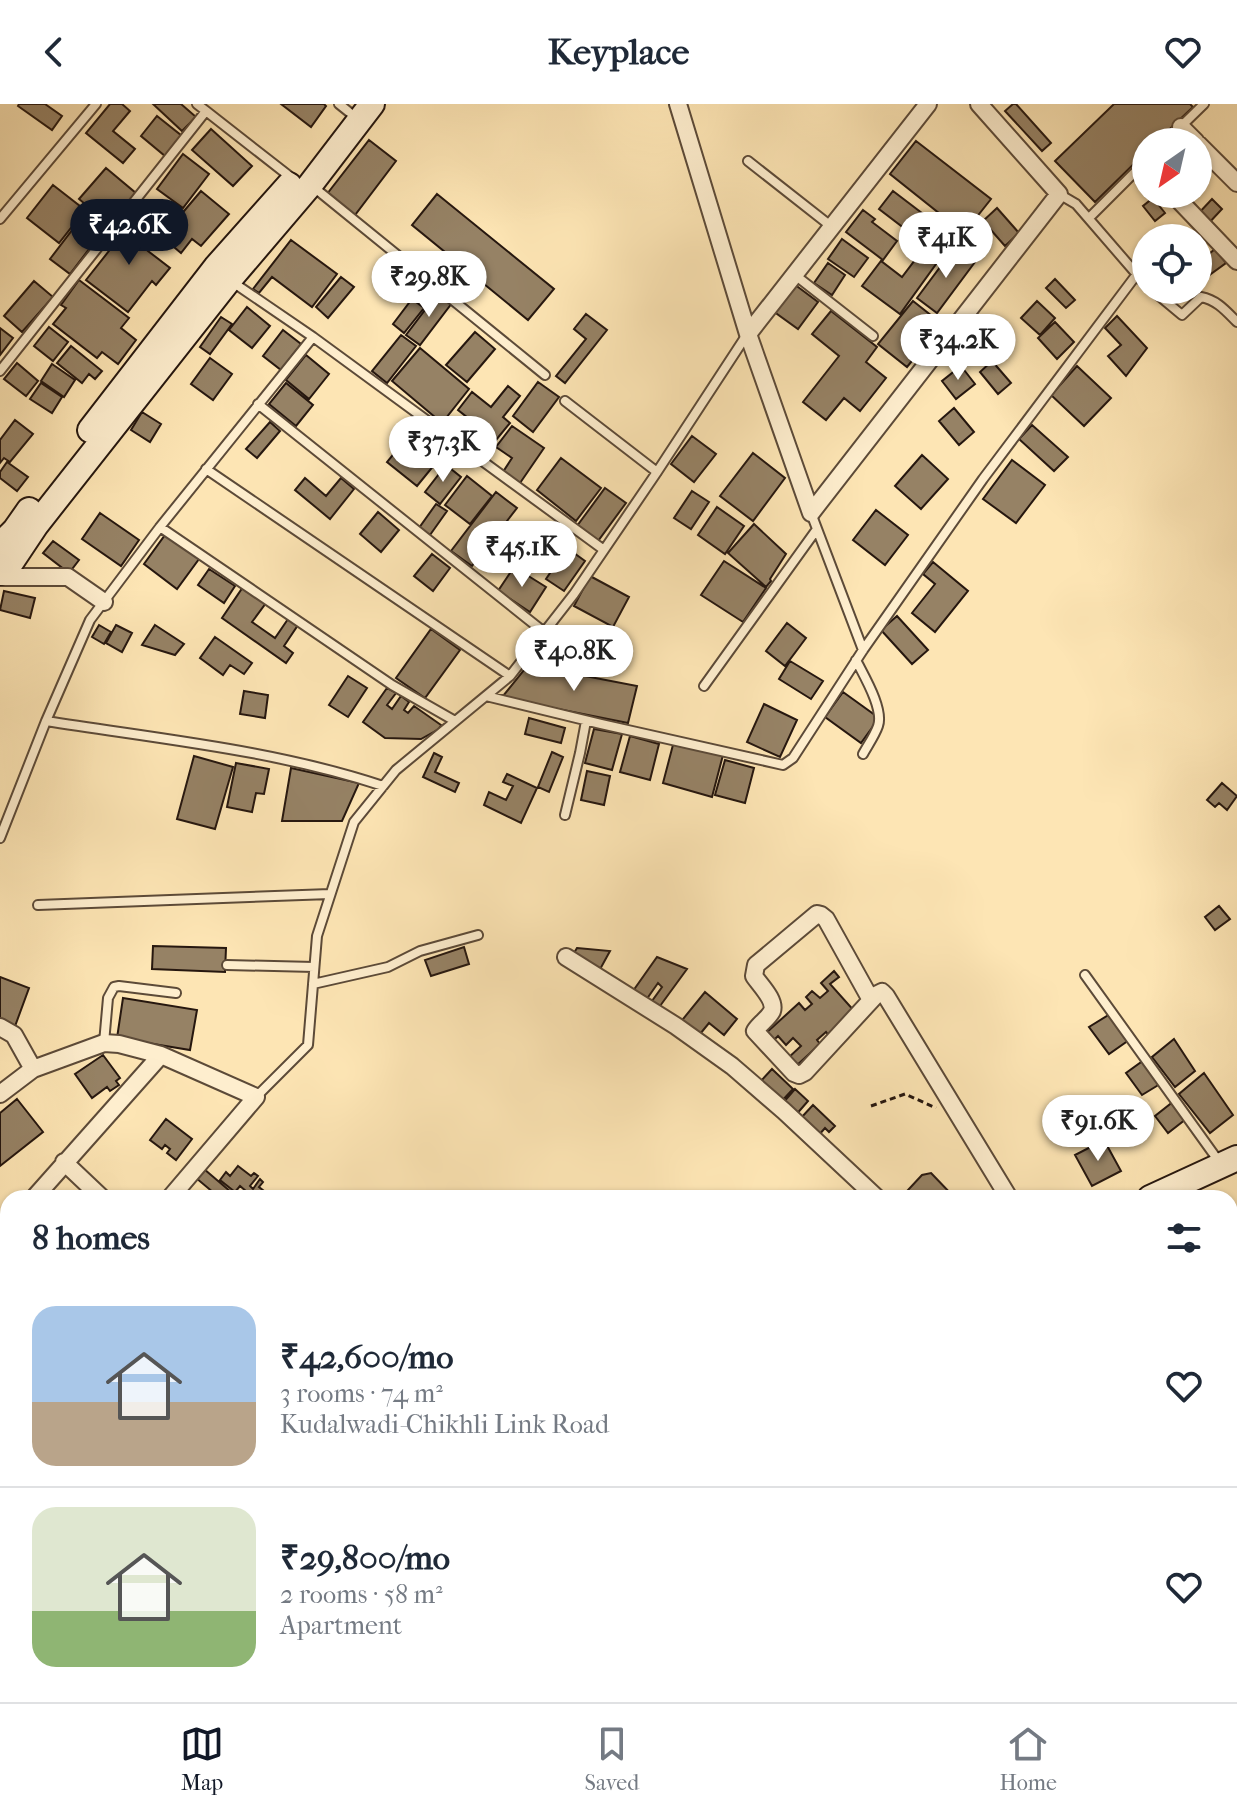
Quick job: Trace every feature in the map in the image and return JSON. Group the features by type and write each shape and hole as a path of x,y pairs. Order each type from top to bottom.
{"main road":[{"path":"0,545 222,273 372,104"},
{"path":"302,182 348,107"},
{"path":"0,575 222,273"},
{"path":"1168,1190 1230,1162"}],"street":[{"path":"678,104 748,334 811,513"},
{"path":"748,334 928,104"},
{"path":"811,513 1059,194 979,104"},
{"path":"1212,158 1237,183"},
{"path":"1186,208 1237,261"},
{"path":"0,575 68,577 104,602"},
{"path":"871,1000 821,915 817,914 756,965 754,976 773,1006 755,1031 799,1075 882,992 1004,1190"},
{"path":"566,957 676,1026 732,1066 868,1190"},
{"path":"0,1027 14,1035 33,1069"},
{"path":"0,1094 33,1069 104,1043 161,1055 256,1097 177,1190"},
{"path":"41,1190 161,1055"},
{"path":"64,1162 94,1190"}],"lane":[{"path":"0,219 96,104"},
{"path":"197,104 302,182 545,375"},
{"path":"1181,127 1204,104"},
{"path":"0,371 206,111"},
{"path":"748,161 832,227"},
{"path":"1089,218 1132,176"},
{"path":"1059,194 1076,204 1132,268"},
{"path":"222,273 604,550"},
{"path":"794,275 873,336"},
{"path":"486,696 783,765 793,758 856,660 983,479 1132,281"},
{"path":"1212,299 1237,322"},
{"path":"1169,304 1182,315 1194,304"},
{"path":"256,1097 308,1045 317,936 354,822 396,770 510,676 574,594 748,334"},
{"path":"0,838 90,620 160,527 313,337"},
{"path":"565,401 657,472"},
{"path":"258,404 544,632"},
{"path":"206,469 510,676"},
{"path":"811,513 863,650"},
{"path":"160,527 392,685 455,721"},
{"path":"704,686 817,529"},
{"path":"856,660 880,717 863,754"},
{"path":"46,721 276,757 383,786"},
{"path":"565,815 586,721"},
{"path":"38,905 330,894"},
{"path":"313,984 388,967 420,951 478,935"},
{"path":"227,965 314,967"},
{"path":"1085,975 1230,1162"},
{"path":"104,1043 108,998 114,987 176,993"}],"path":[{"path":"871,1106 905,1094 961,1119"}],"building":[{"path":"19,104 45,104 62,116 52,130"},
{"path":"110,104 122,104 130,111 113,131 135,149 123,163 86,133"},
{"path":"153,104 181,104 196,117 182,131"},
{"path":"281,104 324,104 326,106 311,127"},
{"path":"1013,104 1051,143 1042,151 1005,111"},
{"path":"1114,104 1190,104 1193,107 1171,128 1132,128 1132,166 1095,202 1055,161"},
{"path":"157,116 182,136 165,156 141,136"},
{"path":"211,129 252,166 233,186 192,150"},
{"path":"369,140 396,161 355,215 327,194"},
{"path":"916,141 991,199 964,233 890,174"},
{"path":"183,154 209,174 183,208 157,189"},
{"path":"106,168 137,194 111,226 79,199"},
{"path":"53,185 85,210 59,243 27,218"},
{"path":"201,191 229,214 201,246 192,239 181,253 162,237"},
{"path":"893,191 931,220 917,238 879,209"},
{"path":"437,194 554,289 528,320 412,225"},
{"path":"1212,199 1222,209 1208,224 1197,215 1204,208 1212,208"},
{"path":"997,208 1019,233 1005,246 983,221"},
{"path":"1145,208 1161,208 1165,213 1155,221"},
{"path":"863,210 875,219 872,222 897,241 883,260 846,232"},
{"path":"135,218 159,237 148,251 170,268 156,285 152,281 128,312 86,280"},
{"path":"76,225 96,240 70,274 50,259"},
{"path":"937,231 952,242 900,314 862,286 881,261 902,277"},
{"path":"842,239 868,258 854,277 828,259"},
{"path":"291,240 337,274 312,307 272,277 259,293 253,289"},
{"path":"955,247 975,262 937,313 917,298"},
{"path":"1215,249 1226,263 1212,273 1212,251"},
{"path":"828,263 845,275 832,295 814,283"},
{"path":"341,277 354,287 328,318 316,307"},
{"path":"1055,279 1075,300 1066,308 1046,288"},
{"path":"79,280 129,318 121,328 136,340 118,364 102,352 97,358 53,324 66,308 61,305"},
{"path":"34,281 53,297 22,332 4,316"},
{"path":"794,284 818,302 798,329 773,311"},
{"path":"438,293 452,303 420,345 406,335"},
{"path":"412,299 424,308 404,333 393,324"},
{"path":"913,301 942,324 907,367 878,344"},
{"path":"1037,301 1055,318 1040,335 1021,318"},
{"path":"247,307 270,326 252,348 229,330"},
{"path":"831,311 877,347 866,362 886,378 860,411 844,398 826,420 803,402 839,356 812,334"},
{"path":"586,314 607,330 565,383 556,376 586,339 574,329"},
{"path":"1117,316 1147,348 1126,376 1108,356 1121,345 1105,328"},
{"path":"221,317 232,324 210,354 200,347"},
{"path":"1055,322 1074,342 1057,359 1038,338"},
{"path":"49,327 68,342 53,361 34,346"},
{"path":"0,328 13,338 0,355"},
{"path":"283,330 301,344 281,370 263,356"},
{"path":"475,332 495,349 467,382 446,365"},
{"path":"401,335 416,346 387,383 372,371"},
{"path":"71,346 102,371 95,379 89,374 82,383 57,363"},
{"path":"420,348 469,389 442,423 392,381"},
{"path":"306,355 329,374 309,399 286,380"},
{"path":"210,358 232,374 213,400 191,384"},
{"path":"992,361 1011,383 998,394 980,372"},
{"path":"17,363 38,381 26,396 4,379"},
{"path":"52,364 75,380 64,397 41,381"},
{"path":"961,366 975,384 956,399 942,381"},
{"path":"1077,366 1111,398 1084,426 1051,395"},
{"path":"538,382 559,397 533,432 513,416"},
{"path":"41,383 62,397 52,413 30,399"},
{"path":"286,383 313,405 296,426 269,404"},
{"path":"508,386 520,396 503,417 510,423 496,440 458,410 472,392 491,407"},
{"path":"954,408 974,432 959,445 939,421"},
{"path":"142,412 161,424 150,442 131,430"},
{"path":"15,420 33,434 10,462 4,458 0,463 0,440"},
{"path":"270,422 280,431 257,458 246,449"},
{"path":"418,424 448,448 417,486 387,462"},
{"path":"1032,425 1068,457 1054,471 1019,439"},
{"path":"512,426 544,448 518,486 501,475 512,458 496,447"},
{"path":"692,436 716,454 694,482 671,464"},
{"path":"753,453 785,478 753,521 720,496"},
{"path":"922,455 948,479 921,509 895,486"},
{"path":"561,458 601,488 576,521 537,490"},
{"path":"1012,460 1045,485 1016,523 983,499"},
{"path":"7,462 28,477 17,491 0,478 0,472"},
{"path":"446,465 461,477 440,504 425,492"},
{"path":"467,476 492,496 470,524 445,505"},
{"path":"305,478 326,496 341,478 354,489 330,519 295,490"},
{"path":"605,488 626,503 598,541 577,526"},
{"path":"692,491 709,502 691,529 674,518"},
{"path":"496,492 517,508 472,566 451,551"},
{"path":"436,504 447,511 430,535 419,528"},
{"path":"717,507 744,526 725,554 698,535"},
{"path":"876,510 908,535 885,565 853,540"},
{"path":"378,512 399,530 381,552 360,534"},
{"path":"100,513 139,540 121,566 82,539"},
{"path":"754,524 786,554 766,587 728,553"},
{"path":"510,525 530,543 510,563 491,545"},
{"path":"165,535 199,559 177,589 144,564"},
{"path":"53,541 79,560 69,573 43,553"},
{"path":"567,548 585,561 564,591 546,579"},
{"path":"432,554 450,568 433,591 414,576"},
{"path":"724,561 766,588 743,622 701,595"},
{"path":"933,562 968,591 935,632 912,613 935,584 923,574"},
{"path":"514,567 546,587 530,612 498,591"},
{"path":"209,569 235,586 224,603 198,585"},
{"path":"590,576 629,597 613,627 574,606"},
{"path":"243,587 266,603 252,622 275,638 288,619 298,625 284,646 293,653 286,663 222,618"},
{"path":"4,591 35,598 30,618 0,610"},
{"path":"897,616 928,650 912,664 881,630"},
{"path":"787,623 806,638 785,666 766,651"},
{"path":"99,625 111,632 104,644 92,637"},
{"path":"116,625 132,633 122,652 106,643"},
{"path":"155,625 184,644 175,655 142,645"},
{"path":"431,629 460,650 425,698 396,678"},
{"path":"215,637 252,663 244,674 230,665 223,675 200,658"},
{"path":"790,661 823,681 811,699 779,679"},
{"path":"528,665 637,686 628,723 503,696"},
{"path":"348,676 367,688 348,717 329,705"},
{"path":"387,688 396,693 387,705 392,709 401,696 409,702 404,710 408,713 414,706 441,725 439,729 421,739 385,738 363,722"},
{"path":"244,691 268,695 265,718 240,714"},
{"path":"843,692 879,718 861,743 825,717"},
{"path":"764,704 797,720 780,757 747,742"},
{"path":"529,718 565,728 561,743 525,734"},
{"path":"594,729 622,734 612,770 585,763"},
{"path":"630,736 659,744 650,780 620,772"},
{"path":"674,741 723,755 712,797 663,783"},
{"path":"552,752 563,757 549,792 538,787"},
{"path":"434,753 442,757 435,772 459,783 455,792 423,777"},
{"path":"194,756 233,767 215,829 177,819"},
{"path":"725,760 754,768 745,803 715,795"},
{"path":"236,763 269,769 264,794 256,793 252,812 227,807"},
{"path":"291,768 359,783 342,821 282,821"},
{"path":"587,771 610,776 604,805 581,800"},
{"path":"507,774 537,788 521,823 484,805 489,792 506,800 513,786 503,782"},
{"path":"1222,783 1237,796 1227,810 1219,803 1215,807 1207,800"},
{"path":"1219,906 1230,919 1215,930 1205,917"},
{"path":"153,946 226,948 225,972 152,969"},
{"path":"464,947 469,964 431,976 425,960"},
{"path":"577,948 610,951 598,973 571,958"},
{"path":"657,957 687,969 660,1006 652,1001 662,987 658,983 646,1000 633,991"},
{"path":"834,971 839,977 830,984 856,1013 830,1037 826,1032 817,1040 820,1044 795,1067 787,1059 801,1046 793,1038 786,1045 778,1036 772,1042 765,1034 799,1003 805,1010 812,1004 806,997 812,991 820,998 828,991 821,983"},
{"path":"0,977 29,988 14,1029 0,1024"},
{"path":"705,992 737,1019 724,1035 709,1023 696,1039 679,1024"},
{"path":"123,998 197,1010 190,1050 117,1038"},
{"path":"1110,1014 1129,1040 1109,1054 1089,1027"},
{"path":"1174,1039 1195,1071 1175,1087 1152,1057"},
{"path":"103,1055 120,1078 116,1081 119,1085 110,1091 107,1087 92,1098 75,1074"},
{"path":"1144,1060 1160,1084 1142,1095 1126,1073"},
{"path":"772,1069 793,1089 780,1103 759,1083"},
{"path":"1204,1073 1233,1115 1210,1133 1179,1094"},
{"path":"795,1089 808,1101 795,1116 782,1104"},
{"path":"17,1099 43,1132 0,1166 0,1113"},
{"path":"1174,1101 1186,1119 1168,1133 1155,1116"},
{"path":"813,1105 835,1126 829,1132 825,1128 818,1136 800,1119"},
{"path":"166,1119 192,1139 176,1160 167,1153 170,1149 165,1145 162,1149 150,1140"},
{"path":"1104,1140 1121,1171 1092,1186 1075,1155"},
{"path":"238,1166 251,1176 254,1173 258,1176 250,1186 253,1189 260,1179 263,1182 259,1187 263,1190 245,1190 240,1186 232,1190 220,1180 226,1172 230,1176"},
{"path":"204,1169 229,1190 210,1190 196,1178"},
{"path":"931,1173 947,1190 908,1190 922,1175"}]}
